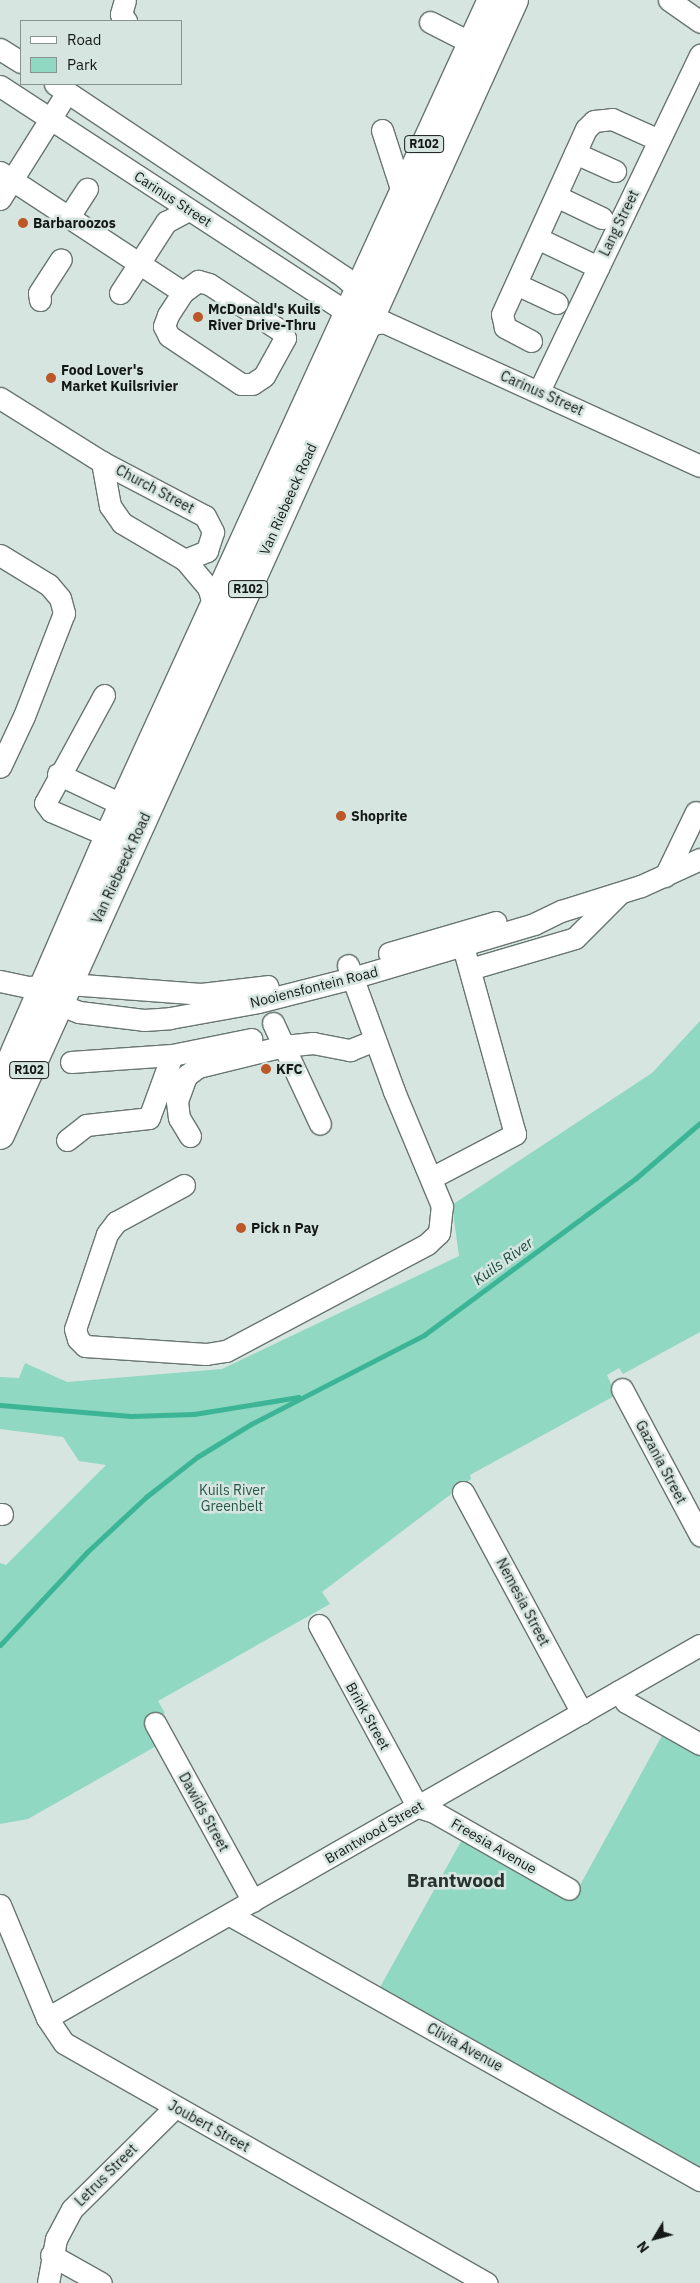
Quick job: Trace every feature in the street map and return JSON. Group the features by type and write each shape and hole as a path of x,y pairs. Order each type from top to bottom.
{"main road":[{"name":"Van Riebeeck Road","path":"0,1087 48,991 366,311 480,48 492,0"},
{"name":"Van Riebeeck Road","path":"0,1135 48,991 123,805 214,607 366,311 402,192 480,48 514,0"}],"street":[{"path":"125,0 121,14 125,20"},
{"path":"669,0 700,22"},
{"path":"430,22 480,48"},
{"path":"0,49 20,61"},
{"name":"Lang Street","path":"539,391 700,55"},
{"name":"Carinus Street","path":"0,86 189,210 366,311 700,466"},
{"path":"0,199 6,176 51,118 61,88"},
{"name":"Carinus Street","path":"61,88 366,311"},
{"path":"531,342 505,327 502,321 516,284 586,129 594,121 603,118 612,119 660,140"},
{"path":"382,130 402,192"},
{"path":"575,153 615,171"},
{"path":"6,176 183,292"},
{"path":"68,218 87,189"},
{"path":"556,196 602,218"},
{"path":"120,293 166,222 189,210"},
{"path":"537,238 598,267"},
{"path":"40,300 39,293 61,259"},
{"path":"198,282 209,284 281,331 285,338 282,347 264,376 252,384 241,384 169,336 164,326 183,292 198,282"},
{"path":"516,284 557,303"},
{"name":"Church Street","path":"0,398 102,462 205,516 213,532 213,540 202,554 185,560"},
{"name":"Church Street","path":"102,462 114,515 185,560 208,587 214,607"},
{"path":"0,555 49,585 60,598 64,613 24,716 0,766"},
{"path":"104,695 58,774 45,803 46,808 109,836"},
{"path":"58,774 123,805"},
{"path":"665,876 696,812"},
{"name":"Nooiensfontein Road","path":"48,991 201,994 280,984 350,972 463,947 534,924 561,911 620,893 665,876 700,859"},
{"path":"470,969 575,938 620,893"},
{"name":"Nooiensfontein Road","path":"48,991 103,1017 144,1020 238,1006 350,972 455,933 529,914 561,911"},
{"path":"431,1178 515,1134 463,947"},
{"path":"184,1185 116,1222 107,1234 75,1329 78,1339 85,1346 206,1354 226,1351 427,1244 439,1233 442,1206 375,1040 350,972"},
{"path":"0,981 48,991"},
{"path":"238,1006 254,1045"},
{"path":"273,1023 320,1124"},
{"path":"71,1062 172,1055 254,1045 284,1046 313,1043 350,1050 375,1040"},
{"path":"190,1136 177,1110 178,1093 186,1076 198,1067 254,1045"},
{"path":"67,1140 86,1125 150,1118 172,1055"},
{"name":"Gazania Street","path":"622,1388 700,1535"},
{"name":"Nemesia Street","path":"463,1492 582,1713"},
{"name":"Brink Street","path":"319,1625 418,1807"},
{"name":"Brantwood Street","path":"47,2018 700,1645"},
{"path":"619,1691 626,1702 700,1744"},
{"name":"Dawids Street","path":"155,1723 253,1901"},
{"name":"Freesia Avenue","path":"418,1807 434,1812 569,1889"},
{"name":"Joubert Street","path":"0,1905 47,2018 64,2043 487,2283"},
{"name":"Clivia Avenue","path":"230,1915 700,2180"},
{"name":"Letrus Street","path":"48,2283 51,2255 63,2223 83,2196 175,2107"},
{"path":"51,2255 101,2283"}],"green space":[{"name":"Kuils River Greenbelt","path":"700,1021 700,1332 623,1374 619,1368 607,1375 616,1395 470,1475 471,1479 322,1592 330,1604 158,1701 165,1713 146,1723 158,1745 28,1819 0,1824 0,1563 6,1565 106,1465 79,1461 63,1437 0,1429 0,1377 19,1378 25,1363 67,1382 222,1369 459,1256 452,1205 652,1073"},
{"path":"664,1732 700,1753 700,2169 379,1989 464,1836 573,1898"}],"waterway":[{"name":"Kuils River","path":"0,1645 87,1552 146,1497 197,1457 251,1424 424,1335 636,1178 700,1123"},
{"path":"0,1405 131,1416 194,1414 299,1397"}],"place":[{"name":"Barbaroozos","path":"23,223"},
{"name":"McDonald's Kuils River Drive-Thru","path":"198,317"},
{"name":"Food Lover's Market Kuilsrivier","path":"51,378"},
{"name":"Shoprite","path":"341,816"},
{"name":"KFC","path":"266,1069"},
{"name":"Pick n Pay","path":"241,1228"}],"district":[{"name":"Brantwood","path":"456,1881"}]}
